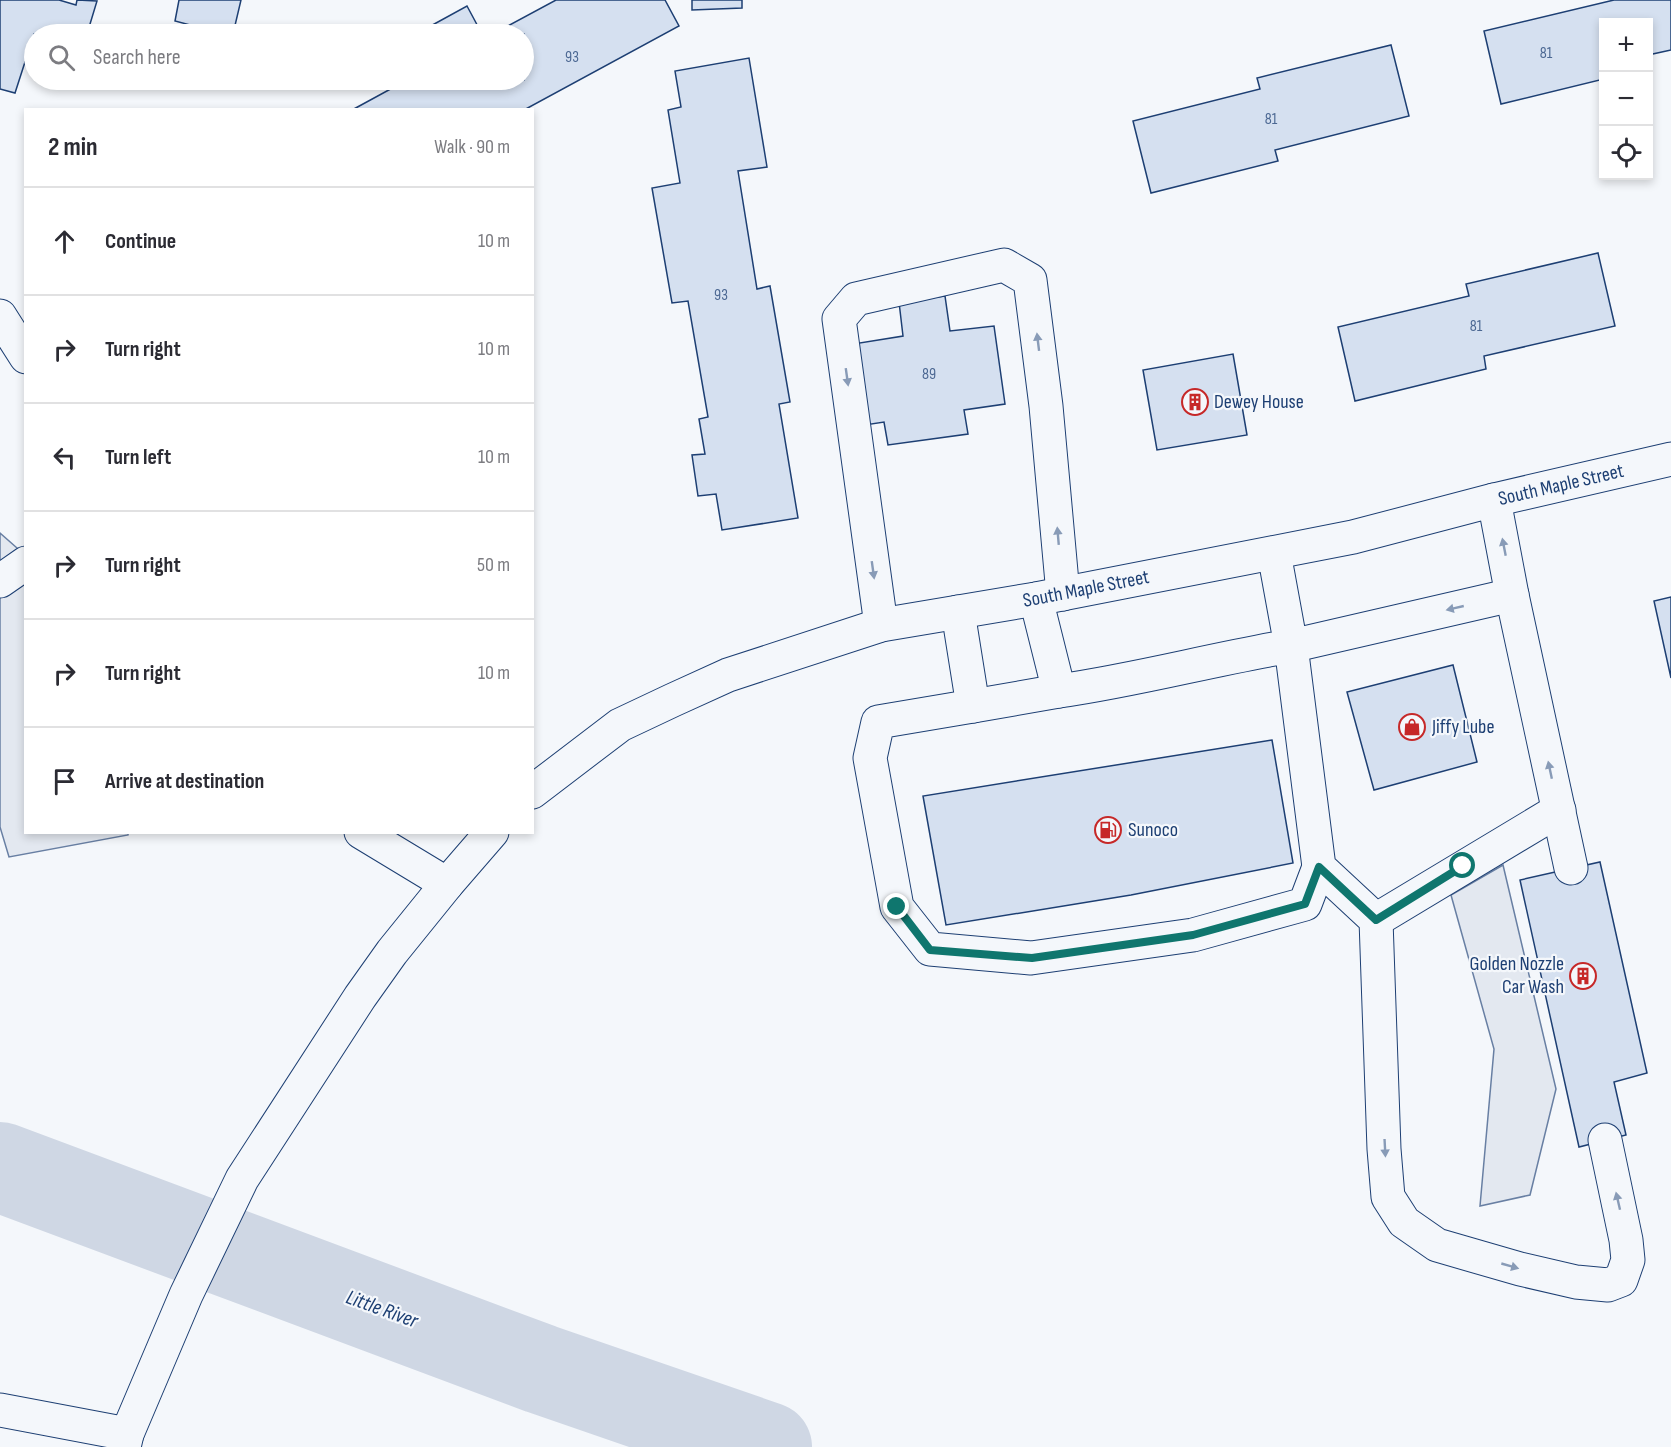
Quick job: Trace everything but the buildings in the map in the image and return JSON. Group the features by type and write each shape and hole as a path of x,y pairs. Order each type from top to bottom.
{"main road":[{"path":"881,626 838,319 856,299 1004,265 1030,280 1046,406 1050,596 1059,691"},
{"path":"0,316 24,354"},
{"name":"South Maple Street","path":"534,790 620,725 728,675 881,626 1050,596 1353,537 1671,459"},
{"path":"1494,501 1571,868"},
{"path":"1274,553 1291,646 1319,867 1305,904 1193,935 1032,958 930,950 897,907 870,758 878,722 1101,685 1291,646 1512,595"},
{"path":"0,581 24,565"},
{"path":"958,612 973,706"},
{"path":"1376,920 1559,810"},
{"path":"364,834 447,884"},
{"path":"0,1410 126,1440 186,1295 242,1179 360,997 392,952 490,834"},
{"path":"1319,867 1376,920 1388,1197 1404,1222 1437,1245 1520,1269 1576,1282 1608,1285 1621,1280 1628,1260 1605,1140"}],"shaded area":[{"path":"0,533 24,554 24,834 128,835 9,857 0,827"},
{"path":"1503,865 1556,1089 1530,1195 1480,1206 1494,1049 1451,895"}],"waterway":[{"name":"Little River","path":"0,1167 541,1369 767,1447"}],"place":[{"name":"Dewey House","path":"1195,402"},
{"name":"Jiffy Lube","path":"1412,727"},
{"name":"Sunoco","path":"1108,830"},
{"name":"Golden Nozzle Car Wash","path":"1583,976"}],"route":[{"path":"897,907 930,950 1032,958 1193,935 1305,904 1319,867 1376,920 1463,866"}]}
